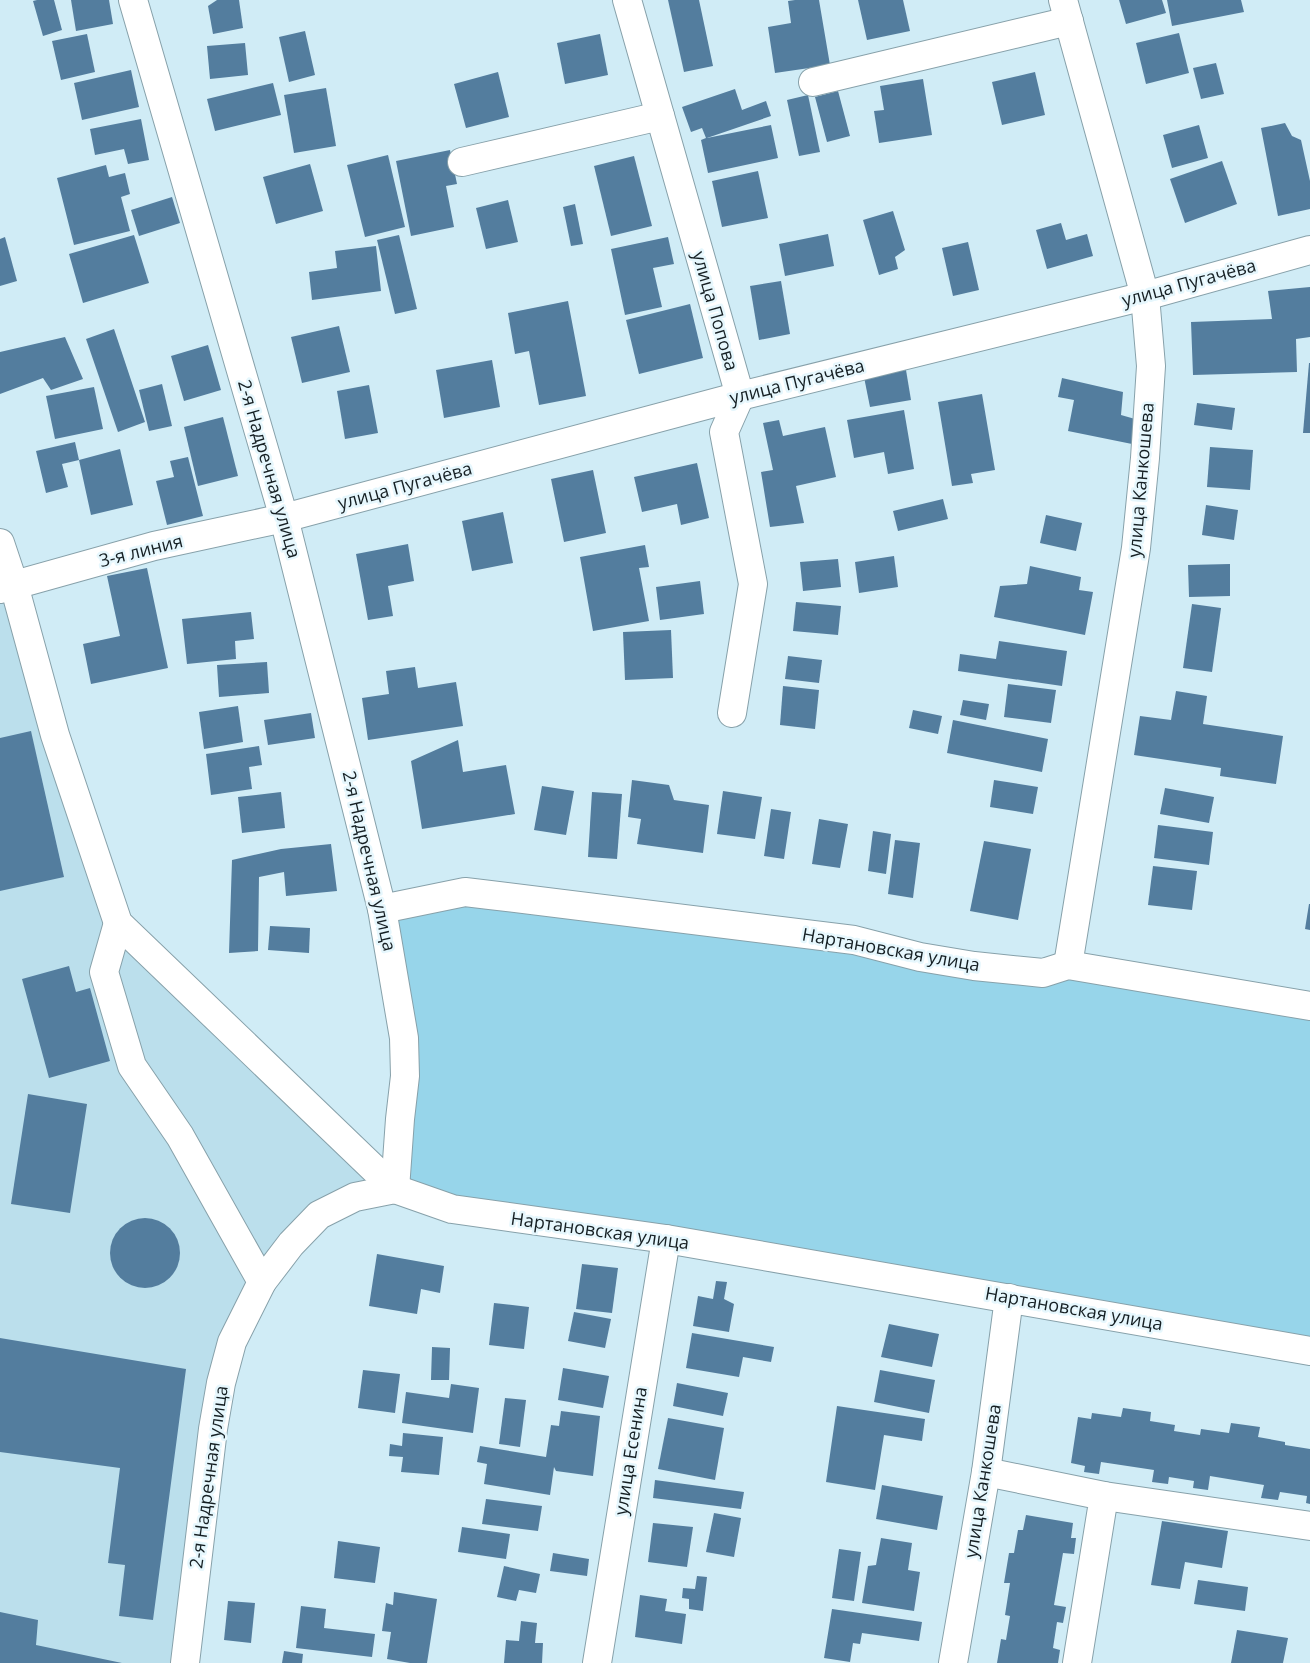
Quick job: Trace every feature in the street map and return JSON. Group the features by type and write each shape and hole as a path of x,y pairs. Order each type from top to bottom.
{"street":[{"name":"2-я Надречная улица","path":"133,0 284,518 382,909 404,1038 405,1076 395,1189 355,1197 319,1215 291,1244 262,1282 232,1342 221,1383 213,1429 185,1663"},
{"name":"улица Попова","path":"627,0 740,396"},
{"path":"812,82 1066,10"},
{"name":"улица Канкошева","path":"1066,10 1145,296 1150,366 1145,458 1136,548 1068,965"},
{"path":"462,162 660,116"},
{"name":"улица Пугачёва","path":"284,518 740,396 1145,296 1310,250"},
{"path":"732,713 752,584 724,432 740,396"},
{"name":"3-я линия","path":"7,587 154,546 284,518"},
{"path":"0,543 7,587 118,923 395,1189"},
{"name":"Нартановская улица","path":"382,909 465,892 854,940 920,957 974,966 1043,973 1068,965 1310,1006"},
{"path":"118,923 104,972 132,1066 180,1136 262,1282"},
{"name":"Нартановская улица","path":"395,1189 452,1209 666,1239 1310,1351"},
{"name":"улица Есенина","path":"597,1663 666,1239"},
{"name":"улица Канкошева","path":"953,1663 986,1472 1009,1298"},
{"path":"986,1472 1104,1496 1310,1526"},
{"path":"1077,1663 1104,1496"}],"shaded area":[{"path":"0,589 118,923 395,1189 355,1197 247,1309 185,1663 0,1663"},
{"path":"441,896 1310,1006 1310,1351 395,1189 400,1119 382,909"}],"building":[{"path":"54,0 62,30 43,36 33,1"},
{"path":"71,0 109,0 113,24 76,31"},
{"path":"217,0 239,0 243,28 213,34 208,6"},
{"path":"668,0 699,0 713,66 684,72"},
{"path":"819,0 830,65 775,73 768,27 791,23 788,1"},
{"path":"858,0 903,0 910,31 867,40"},
{"path":"1119,0 1162,0 1166,13 1126,24"},
{"path":"1167,0 1241,0 1244,12 1172,26"},
{"path":"305,31 315,75 289,82 279,37"},
{"path":"1179,33 1189,73 1146,84 1136,43"},
{"path":"87,34 95,72 61,80 52,41"},
{"path":"600,34 608,75 565,84 557,43"},
{"path":"245,43 248,75 210,79 207,46"},
{"path":"1216,63 1224,94 1201,99 1193,68"},
{"path":"131,70 139,107 82,120 74,83"},
{"path":"498,72 509,117 466,128 454,84"},
{"path":"1035,72 1045,115 1002,125 992,82"},
{"path":"923,79 932,135 879,143 874,111 884,110 880,86"},
{"path":"273,83 281,115 215,131 207,99"},
{"path":"326,88 336,146 294,153 284,95"},
{"path":"735,89 742,110 766,101 771,116 707,138 771,125 778,158 708,173 701,140 706,138 702,128 691,132 682,107"},
{"path":"838,91 850,136 827,142 815,97"},
{"path":"808,95 820,152 799,156 787,100"},
{"path":"141,119 149,160 128,164 124,149 95,155 90,129"},
{"path":"1285,123 1292,136 1301,140 1310,181 1310,209 1278,216 1261,128"},
{"path":"1199,125 1208,158 1172,168 1163,135"},
{"path":"450,150 457,184 446,186 454,227 411,236 396,161"},
{"path":"388,155 405,227 365,237 347,165"},
{"path":"634,156 652,226 611,236 594,166"},
{"path":"1222,161 1237,204 1185,223 1170,179"},
{"path":"310,164 323,211 276,224 263,177"},
{"path":"106,165 109,177 125,173 130,194 121,197 130,231 74,245 57,178"},
{"path":"758,171 768,218 722,227 712,181"},
{"path":"172,197 180,223 139,236 131,210"},
{"path":"508,200 518,242 486,249 476,208"},
{"path":"575,204 583,244 571,246 563,207"},
{"path":"893,211 905,250 895,257 898,269 879,275 863,220"},
{"path":"1061,223 1066,240 1087,234 1093,256 1047,269 1036,230"},
{"path":"828,234 834,266 785,276 779,244"},
{"path":"134,235 149,283 83,303 69,254"},
{"path":"399,235 417,309 395,314 377,240"},
{"path":"5,237 17,281 0,286 0,239"},
{"path":"668,237 674,264 653,268 662,307 625,315 611,249"},
{"path":"968,242 979,290 953,296 942,248"},
{"path":"376,246 381,291 312,300 309,272 337,268 335,251"},
{"path":"781,281 790,334 759,340 750,286"},
{"path":"1310,287 1310,337 1296,339 1297,372 1193,375 1191,322 1272,319 1268,291"},
{"path":"568,301 586,396 539,405 529,351 515,354 508,313"},
{"path":"690,304 703,358 639,374 626,320"},
{"path":"339,326 350,372 302,383 291,337"},
{"path":"114,329 145,422 118,432 86,339"},
{"path":"65,337 83,379 51,390 43,378 0,394 0,352"},
{"path":"208,345 221,390 184,401 171,356"},
{"path":"492,360 500,407 444,418 436,370"},
{"path":"1309,363 1310,433 1303,433"},
{"path":"906,370 911,400 870,407 864,377"},
{"path":"1062,378 1123,392 1121,415 1135,419 1132,444 1068,431 1074,400 1058,397"},
{"path":"162,384 172,426 149,431 139,390"},
{"path":"369,385 378,433 345,439 337,391"},
{"path":"94,387 103,429 55,439 46,396"},
{"path":"982,394 995,470 971,474 973,483 952,486 938,402"},
{"path":"1197,403 1235,408 1232,430 1194,425"},
{"path":"904,410 914,469 888,474 884,452 854,458 847,420"},
{"path":"223,417 238,476 198,486 184,427"},
{"path":"779,420 783,436 825,427 836,477 796,486 804,523 770,527 761,472 773,470 763,423"},
{"path":"75,442 79,460 62,464 68,487 46,493 36,451"},
{"path":"1210,447 1253,450 1250,490 1207,487"},
{"path":"120,449 133,505 91,515 79,460"},
{"path":"188,457 203,516 167,525 156,481 174,477 170,461"},
{"path":"697,463 709,518 681,525 677,504 642,512 634,477"},
{"path":"593,470 606,533 564,542 551,479"},
{"path":"943,499 948,519 898,531 893,511"},
{"path":"1206,505 1238,510 1234,540 1202,535"},
{"path":"503,512 513,563 472,571 462,521"},
{"path":"1046,515 1082,523 1076,551 1040,543"},
{"path":"408,544 414,581 388,586 393,616 368,620 356,554"},
{"path":"645,545 649,567 639,568 649,621 593,631 580,557"},
{"path":"894,556 898,587 859,593 855,562"},
{"path":"838,559 841,587 803,591 800,562"},
{"path":"1230,564 1230,596 1189,597 1188,565"},
{"path":"1030,566 1081,577 1079,590 1093,592 1085,635 994,617 1000,586 1027,584"},
{"path":"147,568 168,668 91,684 83,644 120,636 107,576"},
{"path":"700,581 704,614 660,620 656,587"},
{"path":"796,602 841,606 838,635 793,631"},
{"path":"1192,604 1221,608 1212,672 1183,668"},
{"path":"251,612 254,639 235,641 236,659 187,664 182,619"},
{"path":"671,630 673,678 625,680 623,632"},
{"path":"999,641 1067,651 1062,686 958,671 960,654 996,659"},
{"path":"788,656 822,660 819,683 785,679"},
{"path":"267,662 269,693 219,697 217,665"},
{"path":"415,667 418,688 456,682 463,726 368,740 362,698 389,694 386,671"},
{"path":"1008,684 1056,690 1051,723 1004,717"},
{"path":"783,686 819,690 815,729 780,725"},
{"path":"1176,691 1207,696 1203,724 1283,736 1276,784 1220,776 1221,768 1134,755 1140,716 1171,720"},
{"path":"963,700 989,704 986,720 960,715"},
{"path":"238,706 243,742 204,749 199,712"},
{"path":"913,710 942,716 938,734 909,728"},
{"path":"311,713 315,738 268,745 264,720"},
{"path":"953,720 1048,739 1042,772 947,753"},
{"path":"31,731 64,877 0,891 0,738"},
{"path":"458,740 463,772 506,765 515,814 422,829 411,761"},
{"path":"259,746 262,765 249,767 252,789 211,795 206,754"},
{"path":"632,780 669,785 674,800 709,805 703,853 637,844 641,819 628,817"},
{"path":"994,780 1038,787 1033,814 990,807"},
{"path":"542,786 574,791 566,835 534,830"},
{"path":"1165,788 1214,797 1209,823 1160,814"},
{"path":"723,791 762,797 755,839 717,834"},
{"path":"281,792 285,828 242,833 238,797"},
{"path":"592,792 622,794 617,859 588,857"},
{"path":"771,809 791,812 784,859 764,856"},
{"path":"819,819 848,824 840,868 812,864"},
{"path":"1158,825 1213,832 1209,865 1154,858"},
{"path":"873,831 891,834 886,874 868,871"},
{"path":"895,840 920,843 913,898 888,894"},
{"path":"984,841 1031,849 1018,920 970,911"},
{"path":"331,844 337,891 286,896 284,872 259,877 258,951 229,953 232,860 281,849"},
{"path":"1153,866 1197,871 1192,910 1148,905"},
{"path":"1310,904 1310,930 1305,929"},
{"path":"270,926 310,928 309,953 268,950"},
{"path":"69,966 76,992 90,988 110,1061 49,1078 22,979"},
{"path":"28,1094 87,1104 70,1213 11,1204"},
{"path":"152,1218 165,1224 174,1233 178,1239 180,1253 178,1267 170,1278 159,1286 138,1288 131,1286 120,1278 112,1267 110,1246 112,1239 120,1228 131,1220"},
{"path":"377,1254 444,1266 440,1293 421,1289 417,1314 369,1306"},
{"path":"582,1264 618,1268 612,1313 576,1309"},
{"path":"716,1281 727,1282 724,1299 734,1304 729,1332 693,1326 698,1296 713,1299"},
{"path":"494,1303 529,1307 524,1349 489,1345"},
{"path":"574,1312 611,1319 605,1348 568,1341"},
{"path":"889,1324 939,1334 932,1367 881,1357"},
{"path":"692,1333 774,1347 771,1362 743,1357 739,1377 686,1368"},
{"path":"0,1338 186,1369 153,1620 119,1616 125,1565 108,1563 120,1468 0,1452"},
{"path":"432,1347 450,1348 449,1380 431,1380"},
{"path":"563,1368 609,1376 603,1408 558,1400"},
{"path":"363,1370 400,1374 395,1413 358,1408"},
{"path":"880,1370 935,1380 929,1413 874,1402"},
{"path":"677,1383 728,1393 723,1416 673,1406"},
{"path":"451,1384 479,1388 473,1433 402,1423 406,1392 449,1398"},
{"path":"505,1398 526,1400 520,1447 499,1444"},
{"path":"837,1406 925,1419 922,1441 884,1435 875,1490 826,1482"},
{"path":"1123,1408 1151,1412 1150,1421 1175,1425 1174,1431 1200,1435 1201,1429 1229,1433 1231,1423 1260,1427 1258,1437 1285,1442 1285,1445 1310,1449 1310,1504 1306,1503 1307,1496 1280,1492 1278,1500 1261,1498 1264,1485 1210,1476 1208,1490 1193,1488 1194,1481 1169,1477 1168,1484 1152,1482 1154,1470 1101,1462 1099,1474 1084,1472 1085,1466 1071,1463 1078,1417 1091,1419 1092,1413 1121,1417"},
{"path":"561,1411 600,1416 593,1476 556,1471 554,1467 550,1495 484,1484 487,1464 477,1462 480,1446 546,1457 551,1425 559,1426"},
{"path":"668,1418 724,1428 715,1480 658,1469"},
{"path":"403,1433 443,1437 439,1475 401,1472 403,1457 389,1456 390,1444 402,1446"},
{"path":"655,1480 744,1492 741,1509 653,1498"},
{"path":"882,1485 943,1496 937,1530 876,1519"},
{"path":"486,1499 542,1506 538,1531 482,1524"},
{"path":"714,1513 741,1518 734,1557 706,1552"},
{"path":"1026,1515 1073,1523 1071,1538 1076,1538 1074,1554 1063,1553 1054,1605 1066,1607 1063,1623 1057,1622 1053,1648 1060,1650 1058,1663 997,1663 1001,1639 1006,1640 1010,1616 1005,1615 1010,1583 1004,1583 1009,1553 1014,1553 1018,1530 1023,1530"},
{"path":"1162,1521 1228,1531 1222,1568 1185,1562 1180,1589 1151,1585"},
{"path":"653,1523 693,1527 687,1567 648,1562"},
{"path":"462,1527 510,1534 506,1559 458,1552"},
{"path":"881,1538 912,1543 908,1570 920,1572 914,1611 862,1603 868,1566 876,1565"},
{"path":"338,1541 380,1547 375,1583 334,1578"},
{"path":"839,1549 861,1552 854,1601 832,1598"},
{"path":"553,1553 589,1559 587,1576 550,1571"},
{"path":"504,1566 540,1574 536,1593 519,1590 516,1601 497,1597"},
{"path":"697,1576 707,1577 703,1611 689,1609 689,1599 682,1598 683,1588 695,1589"},
{"path":"1198,1580 1248,1587 1245,1611 1194,1604"},
{"path":"394,1592 437,1599 427,1663 410,1663 387,1659 391,1632 382,1631 386,1603 393,1605"},
{"path":"640,1595 667,1599 665,1611 686,1614 682,1644 635,1637"},
{"path":"228,1601 255,1603 251,1643 224,1640"},
{"path":"301,1606 326,1609 324,1628 375,1634 372,1657 296,1648"},
{"path":"832,1609 922,1622 919,1641 862,1633 860,1644 853,1643 850,1662 824,1658"},
{"path":"0,1612 38,1620 36,1645 122,1663 0,1663"},
{"path":"521,1621 537,1623 535,1643 543,1643 542,1663 504,1663 506,1640 519,1641"},
{"path":"1237,1630 1288,1638 1283,1663 1231,1663"},
{"path":"284,1651 303,1654 302,1663 282,1663"}]}
